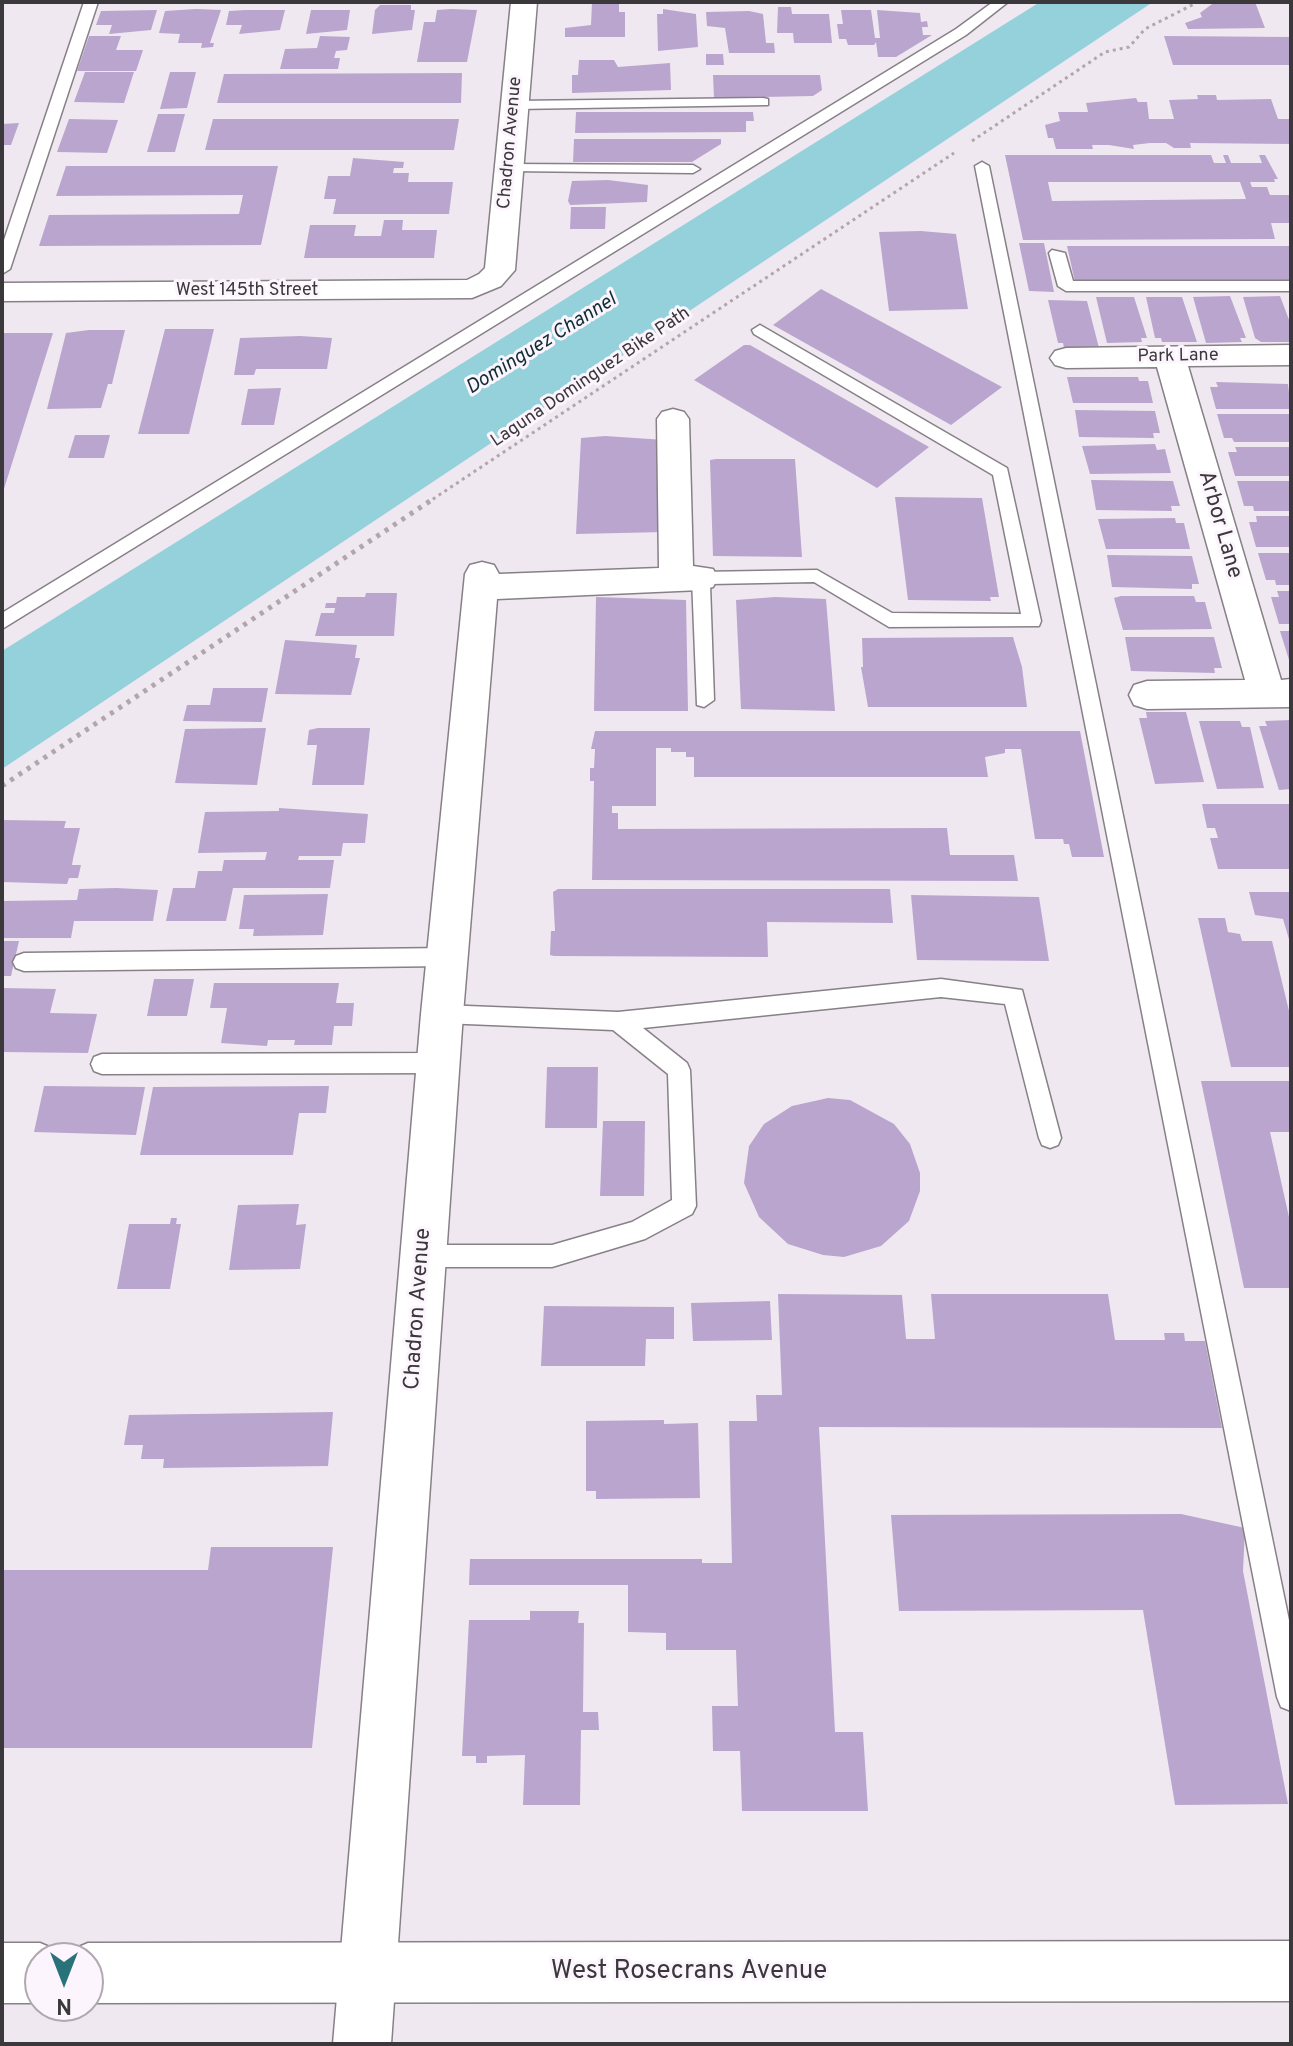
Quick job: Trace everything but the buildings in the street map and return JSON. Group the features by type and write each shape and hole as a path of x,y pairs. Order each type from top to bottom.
{"main road":[{"name":"West Rosecrans Avenue","path":"104,1973 1291,1971"},
{"path":"2,1973 24,1973"}],"street":[{"name":"Chadron Avenue","path":"490,280 500,270 524,2"},
{"name":"West 145th Street","path":"2,292 472,289 490,280"},
{"name":"Park Lane","path":"1066,358 1291,355"},
{"name":"Arbor Lane","path":"1170,357 1279,693"},
{"path":"673,419 688,578"},
{"name":"Chadron Avenue","path":"362,2044 438,1063 481,581 688,578"},
{"path":"1147,695 1279,693"}],"lane":[{"path":"2,269 91,2"},
{"path":"2,622 961,32 1001,2"},
{"path":"515,105 763,102"},
{"path":"982,166 1291,1697"},
{"path":"509,167 693,169"},
{"path":"1057,253 1066,286 1291,286"},
{"path":"704,700 688,578 817,576 889,620 1032,621 1001,472 760,330"},
{"path":"24,962 447,957"},
{"path":"442,1014 618,1021 941,988 1014,996 1050,1138"},
{"path":"423,1256 552,1256 637,1231 684,1206 679,1070 618,1021"},
{"path":"102,1064 438,1063"}],"path":[{"name":"Laguna Dominguez Bike Path","path":"2,786 1105,52 1129,47 1145,29 1198,2"}],"water":[{"name":"Dominguez Channel","path":"1040,2 1153,2 2,769 2,651"}]}
